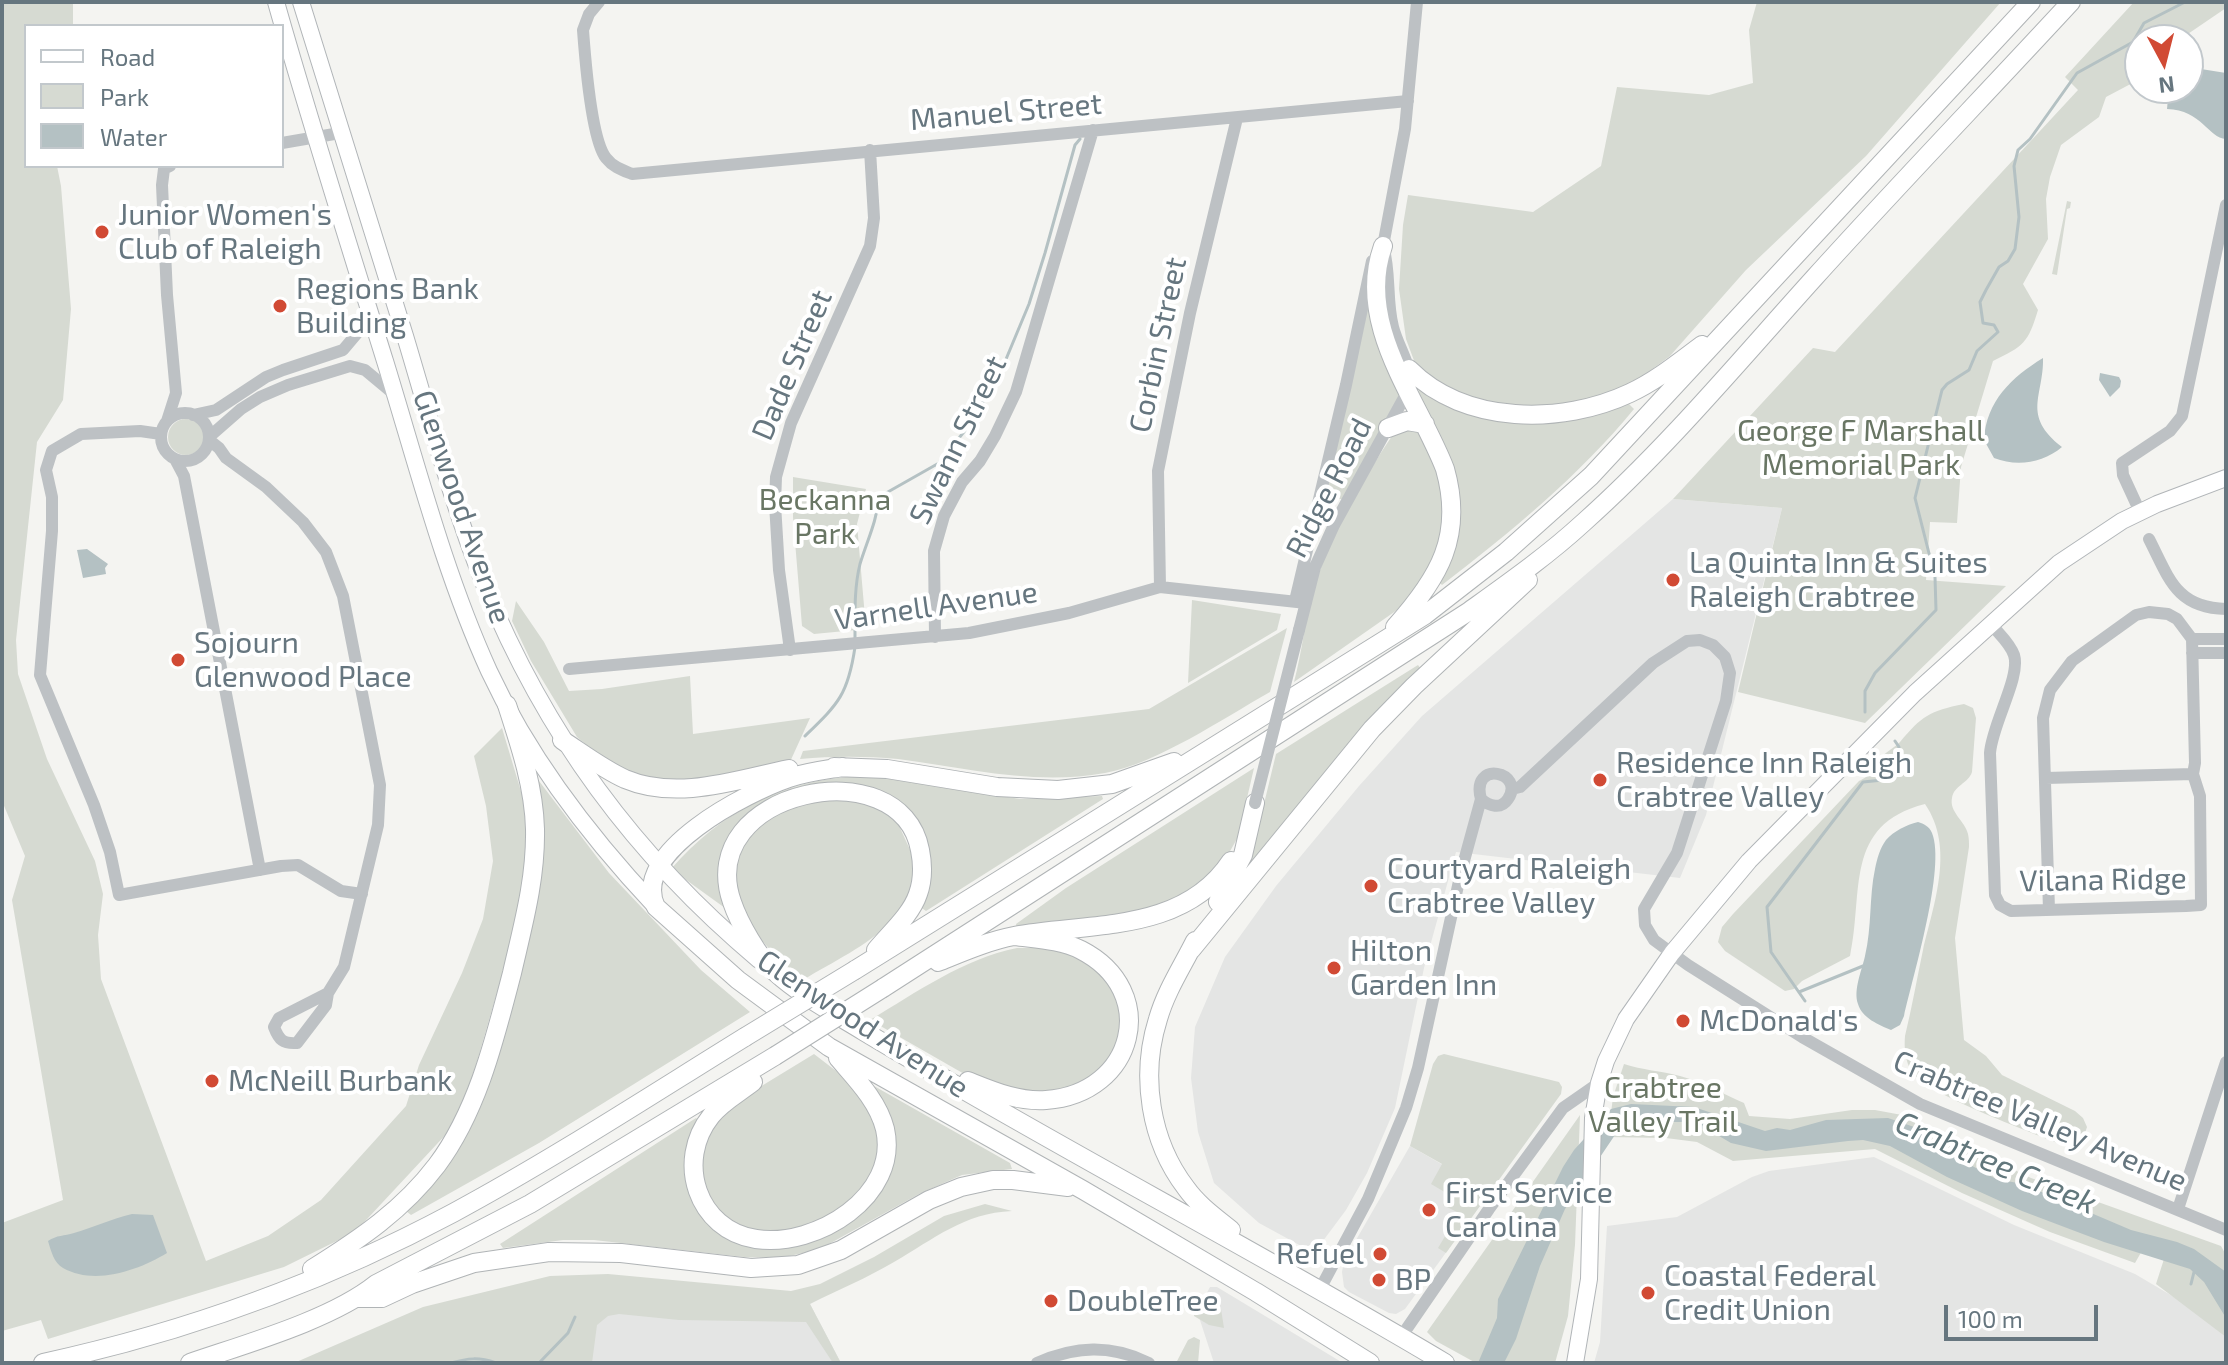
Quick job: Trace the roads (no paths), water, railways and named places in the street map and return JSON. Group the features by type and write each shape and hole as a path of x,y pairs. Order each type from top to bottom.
{"highway":[{"path":"43,1363 127,1343 276,1291 343,1266 452,1213 563,1150 1379,645 1471,581 1549,516 1662,401 2031,2"},
{"path":"1191,950 1381,719 1520,588 1665,442 2071,2"},
{"path":"1379,645 1426,590 1442,560 1452,521 1449,483 1439,453 1408,393 1378,313 1377,281 1383,246"},
{"path":"1409,369 1422,382 1475,406 1512,413 1566,413 1600,405 1633,392 1733,322"},
{"path":"1388,428 1407,421 1425,424"},
{"path":"190,1363 358,1298 376,1284 530,1204 906,975 1468,612 1580,525"},
{"path":"276,1291 385,1221 438,1163 469,1107 503,1008 533,874 535,828 531,793 507,705"},
{"path":"562,740 618,775 661,788 705,787 801,766 887,769 997,787 1058,790 1112,784 1213,748"},
{"path":"656,907 651,886 659,866 701,825 731,804 787,779 843,767"},
{"path":"773,971 746,932 733,906 727,881 729,857 742,830 763,812 795,798 831,792 870,796 897,811 915,834 922,857 921,881 915,902 860,967"},
{"path":"906,975 988,942 1134,920 1161,914 1187,903 1223,872 1236,851 1255,803"},
{"path":"1255,803 1236,872 1171,985 1154,1031 1149,1089 1156,1127 1169,1161 1186,1189 1214,1217 1264,1258"},
{"name":"Glenwood Avenue","path":"656,907 738,980 829,1047 1083,1190 1370,1363"},
{"path":"914,1061 1000,1094 1028,1100 1074,1095 1096,1084 1114,1067 1125,1048 1128,1021 1121,991 1109,972 1090,955 1069,945 1015,936"},
{"name":"Glenwood Avenue","path":"773,971 914,1061 1445,1363"},
{"path":"768,1060 754,1080 710,1117 696,1147 693,1171 701,1201 716,1220 744,1236 767,1240 800,1235 833,1222 867,1197 882,1171 886,1141 879,1113 868,1093 829,1047"},
{"path":"358,1298 382,1298 412,1284 474,1263 549,1252 621,1253 751,1268 798,1265 841,1250 929,1200 976,1183 1025,1181 1083,1190"}],"main road":[{"name":"Glenwood Avenue","path":"276,2 282,24"},
{"name":"Glenwood Avenue","path":"301,2 483,580 523,670 562,740 598,791 659,866 731,936 773,971"},
{"name":"Glenwood Avenue","path":"284,30 370,318 463,608 507,705 553,782 618,866 656,907"},
{"path":"377,336 403,328"},
{"path":"2203,485 2226,466"},
{"path":"1575,1363 1589,1279 1595,1102 1599,1083 1626,1019 1672,953 1788,821 1915,693 2059,563 2140,512 2226,478"}],"street":[{"name":"Manuel Street","path":"599,2 589,14 583,30 596,131 604,156 618,169 636,174 1408,101"},
{"name":"Ridge Road","path":"1300,602 1340,511 1408,393 1411,382 1390,314 1386,279 1388,262 1383,246 1401,161 1417,2"},
{"name":"Corbin Street","path":"1160,587 1158,471 1190,313 1237,118"},
{"name":"Swann Street","path":"935,637 932,587 934,551 944,516 962,482 995,436 1016,392 1093,130"},
{"path":"284,143 340,133"},
{"name":"Dade Street","path":"790,650 779,570 776,477 791,423 870,246 874,218 870,150"},
{"path":"166,168 162,185 176,393 161,434 164,449 175,459 184,476 260,870"},
{"path":"2140,512 2123,475 2122,464 2125,459 2170,431 2182,416 2226,205"},
{"name":"Ridge Road","path":"1255,803 1299,630 1300,602 1319,504 1372,258 1383,246"},
{"path":"167,421 177,414 216,410 266,377 343,350 370,318"},
{"path":"184,476 209,439 241,409 288,385 350,366 365,370 395,395"},
{"path":"176,393 192,414 205,424 209,439 226,458 266,487 303,522 326,552 336,573 350,627 380,785 378,825 344,967 328,993 326,1005 297,1043 287,1044 278,1038 274,1027 279,1018 328,993"},
{"path":"161,434 140,431 81,434 52,451 46,470 52,497 52,531 40,675 94,805 110,852 119,895 298,865 341,891 362,894"},
{"path":"175,459 226,458"},
{"path":"1319,504 1340,511"},
{"path":"2149,539 2171,582 2185,599 2204,607 2226,609"},
{"name":"Varnell Avenue","path":"569,669 935,637 1013,626 1160,587 1300,602"},
{"path":"2175,617 2185,599"},
{"path":"2049,910 2043,713 2050,690 2060,675 2082,654 2136,615 2156,612 2175,617 2192,646 2226,653"},
{"name":"Vilana Ridge","path":"1991,624 2012,651 2015,667 1991,745 1995,895 2007,910 2201,905 2200,796 2193,774 2192,646"},
{"path":"2192,646 2226,639"},
{"name":"Crabtree Valley Avenue","path":"1512,789 1520,787 1674,647 1687,641 1700,640 1713,645 1725,657 1730,673 1726,701 1677,853 1644,909 1645,925 1654,940 1802,1037 1920,1104 2226,1230"},
{"path":"1490,774 1504,776 1512,789 1504,804 1496,807 1487,805 1481,799 1478,789 1482,780 1490,774"},
{"path":"2046,778 2193,774"},
{"path":"1319,1291 1368,1199 1406,1108 1481,799"},
{"path":"2178,1209 2226,1062"},
{"path":"1401,1337 1563,1108 1599,1083"},
{"path":"1037,1363 1070,1352 1105,1349 1149,1363"}],"water":[{"path":"2204,69 2226,73 2226,139 2214,134 2188,114 2167,109 2167,104 2204,104"},
{"path":"2043,358 2038,415 2049,436 2062,447 2047,457 2030,462 1994,458 1984,440 1995,402 2011,382"},
{"path":"2100,373 2119,377 2121,381 2120,387 2110,397 2099,380"},
{"path":"87,549 108,564 106,574 83,578 77,550"},
{"path":"1918,822 1932,833 1935,870 1932,895 1904,1016 1900,1025 1891,1030 1863,1013 1857,998 1857,986 1867,945 1873,880 1879,854 1893,834"},
{"path":"1631,1104 1694,1107 1765,1131 1777,1128 1790,1130 1826,1120 1888,1118 1917,1128 1954,1156 1996,1179 2023,1184 2131,1230 2194,1249 2226,1272 2226,1318 2204,1282 2190,1269 2104,1242 2022,1211 1947,1177 1890,1146 1863,1140 1766,1151 1731,1143 1685,1122 1639,1122 1619,1129 1565,1209 1504,1363 1478,1363 1497,1318 1498,1299 1563,1167 1611,1109"},
{"path":"132,1214 153,1215 167,1253 130,1270 103,1276 76,1273 63,1268 55,1260 48,1241"}],"waterway":[{"path":"1865,712 1865,691 1875,673 1936,610 1935,577 1915,498 1942,390 1969,370 1977,351 1998,332 1994,325 1983,323 1980,302 1999,267 2008,261 2015,249 2019,217 2014,166 2018,150 2030,139 2077,73 2133,42 2144,23 2185,2"},
{"path":"855,639 858,573 879,497 939,463 971,423 1004,364 1029,304 1075,145 1080,139"},
{"path":"805,736 840,698 849,677 855,647"},
{"path":"1805,1001 1771,952 1767,907 1863,782 1883,780 1896,771 1899,747 1895,741"},
{"path":"1799,992 1863,966"},
{"path":"2191,1284 2194,1272"},
{"path":"539,1363 568,1333 575,1317"},
{"path":"451,1363 474,1359 496,1363"}],"place":[{"name":"Junior Women's Club of Raleigh","path":"102,232"},
{"name":"Regions Bank Building","path":"280,306"},
{"name":"La Quinta Inn & Suites Raleigh Crabtree","path":"1673,580"},
{"name":"Sojourn Glenwood Place","path":"178,660"},
{"name":"Residence Inn Raleigh Crabtree Valley","path":"1600,780"},
{"name":"Courtyard Raleigh Crabtree Valley","path":"1371,886"},
{"name":"Hilton Garden Inn","path":"1334,968"},
{"name":"McDonald's","path":"1683,1021"},
{"name":"McNeill Burbank","path":"212,1081"},
{"name":"First Service Carolina","path":"1429,1210"},
{"name":"Refuel","path":"1380,1254"},
{"name":"BP","path":"1379,1280"},
{"name":"Coastal Federal Credit Union","path":"1648,1293"},
{"name":"DoubleTree","path":"1051,1301"}],"park label":[{"name":"George F Marshall Memorial Park","path":"1861,448"},
{"name":"Beckanna Park","path":"825,517"},
{"name":"Crabtree Valley Trail","path":"1663,1105"}],"water label":[{"name":"Crabtree Creek","path":"1996,1163"}]}
